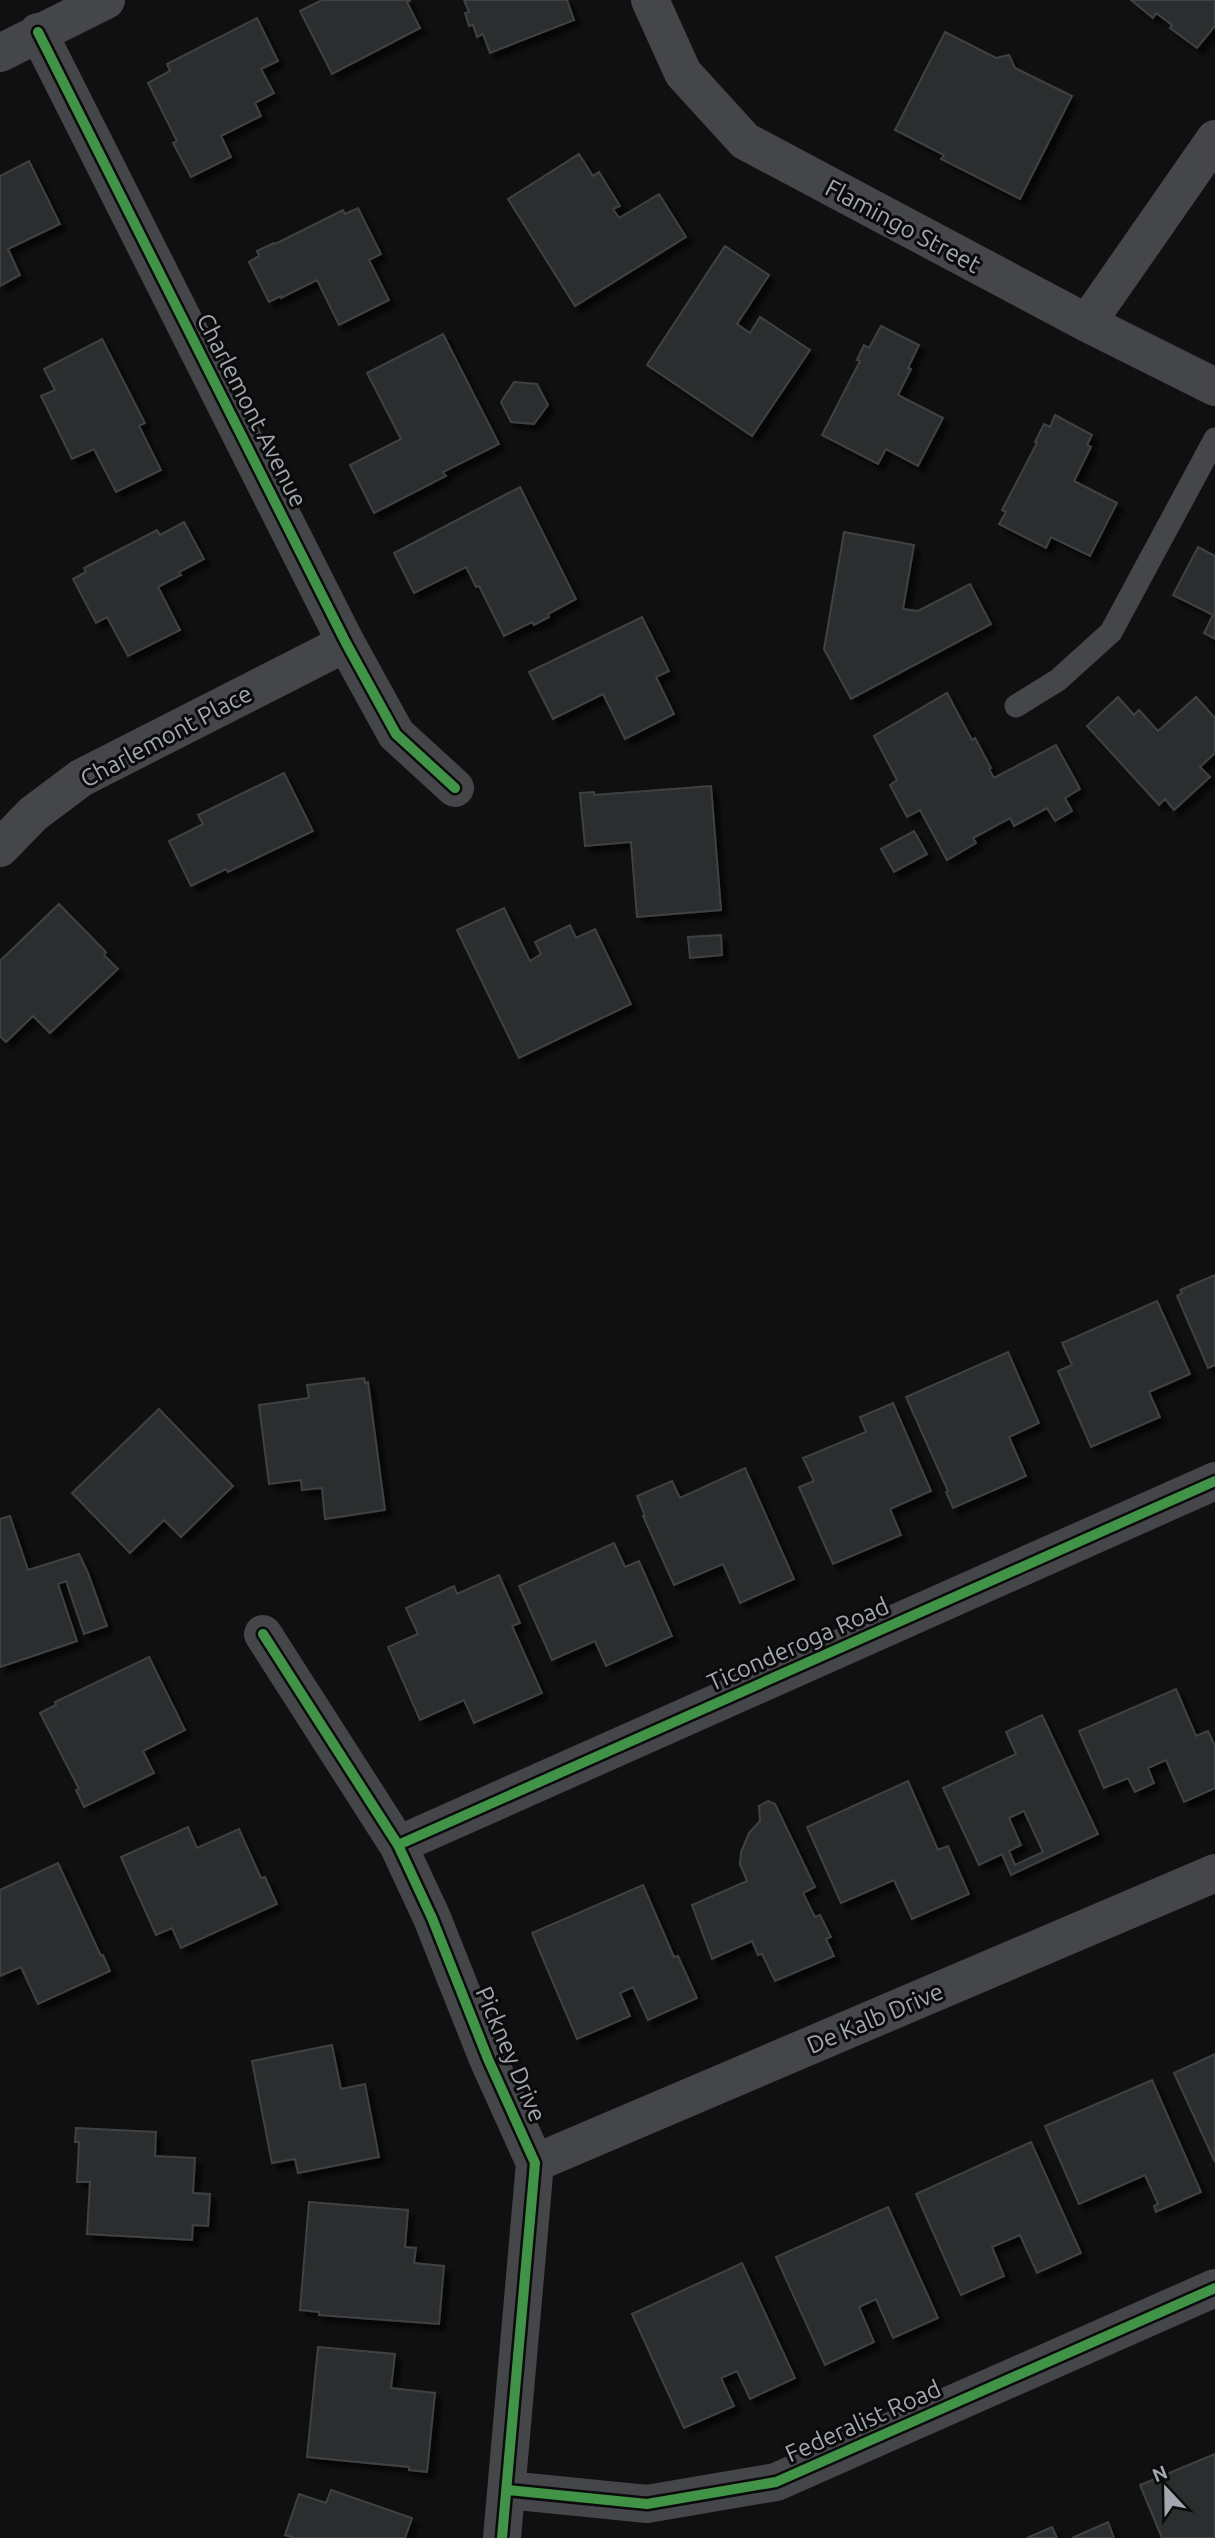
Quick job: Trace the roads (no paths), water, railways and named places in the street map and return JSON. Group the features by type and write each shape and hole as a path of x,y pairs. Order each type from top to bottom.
{"street":[{"path":"0,53 106,0"},
{"name":"Flamingo Street","path":"650,0 683,73 744,141 1087,323 1215,387"},
{"name":"Charlemont Avenue","path":"38,32 346,643 396,734 455,788"},
{"path":"1087,323 1215,139"},
{"name":"Charlemont Place","path":"0,848 33,814 81,778 346,643"},
{"name":"Ticonderoga Road","path":"398,1845 1215,1481"},
{"name":"Pickney Drive","path":"263,1634 398,1845 432,1918 488,2059 535,2163 502,2538"},
{"name":"De Kalb Drive","path":"535,2163 1215,1874"},
{"name":"Federalist Road","path":"507,2490 647,2504 776,2482 1215,2288"}],"lane":[{"path":"1016,706 1058,680 1111,632 1215,439"}]}
